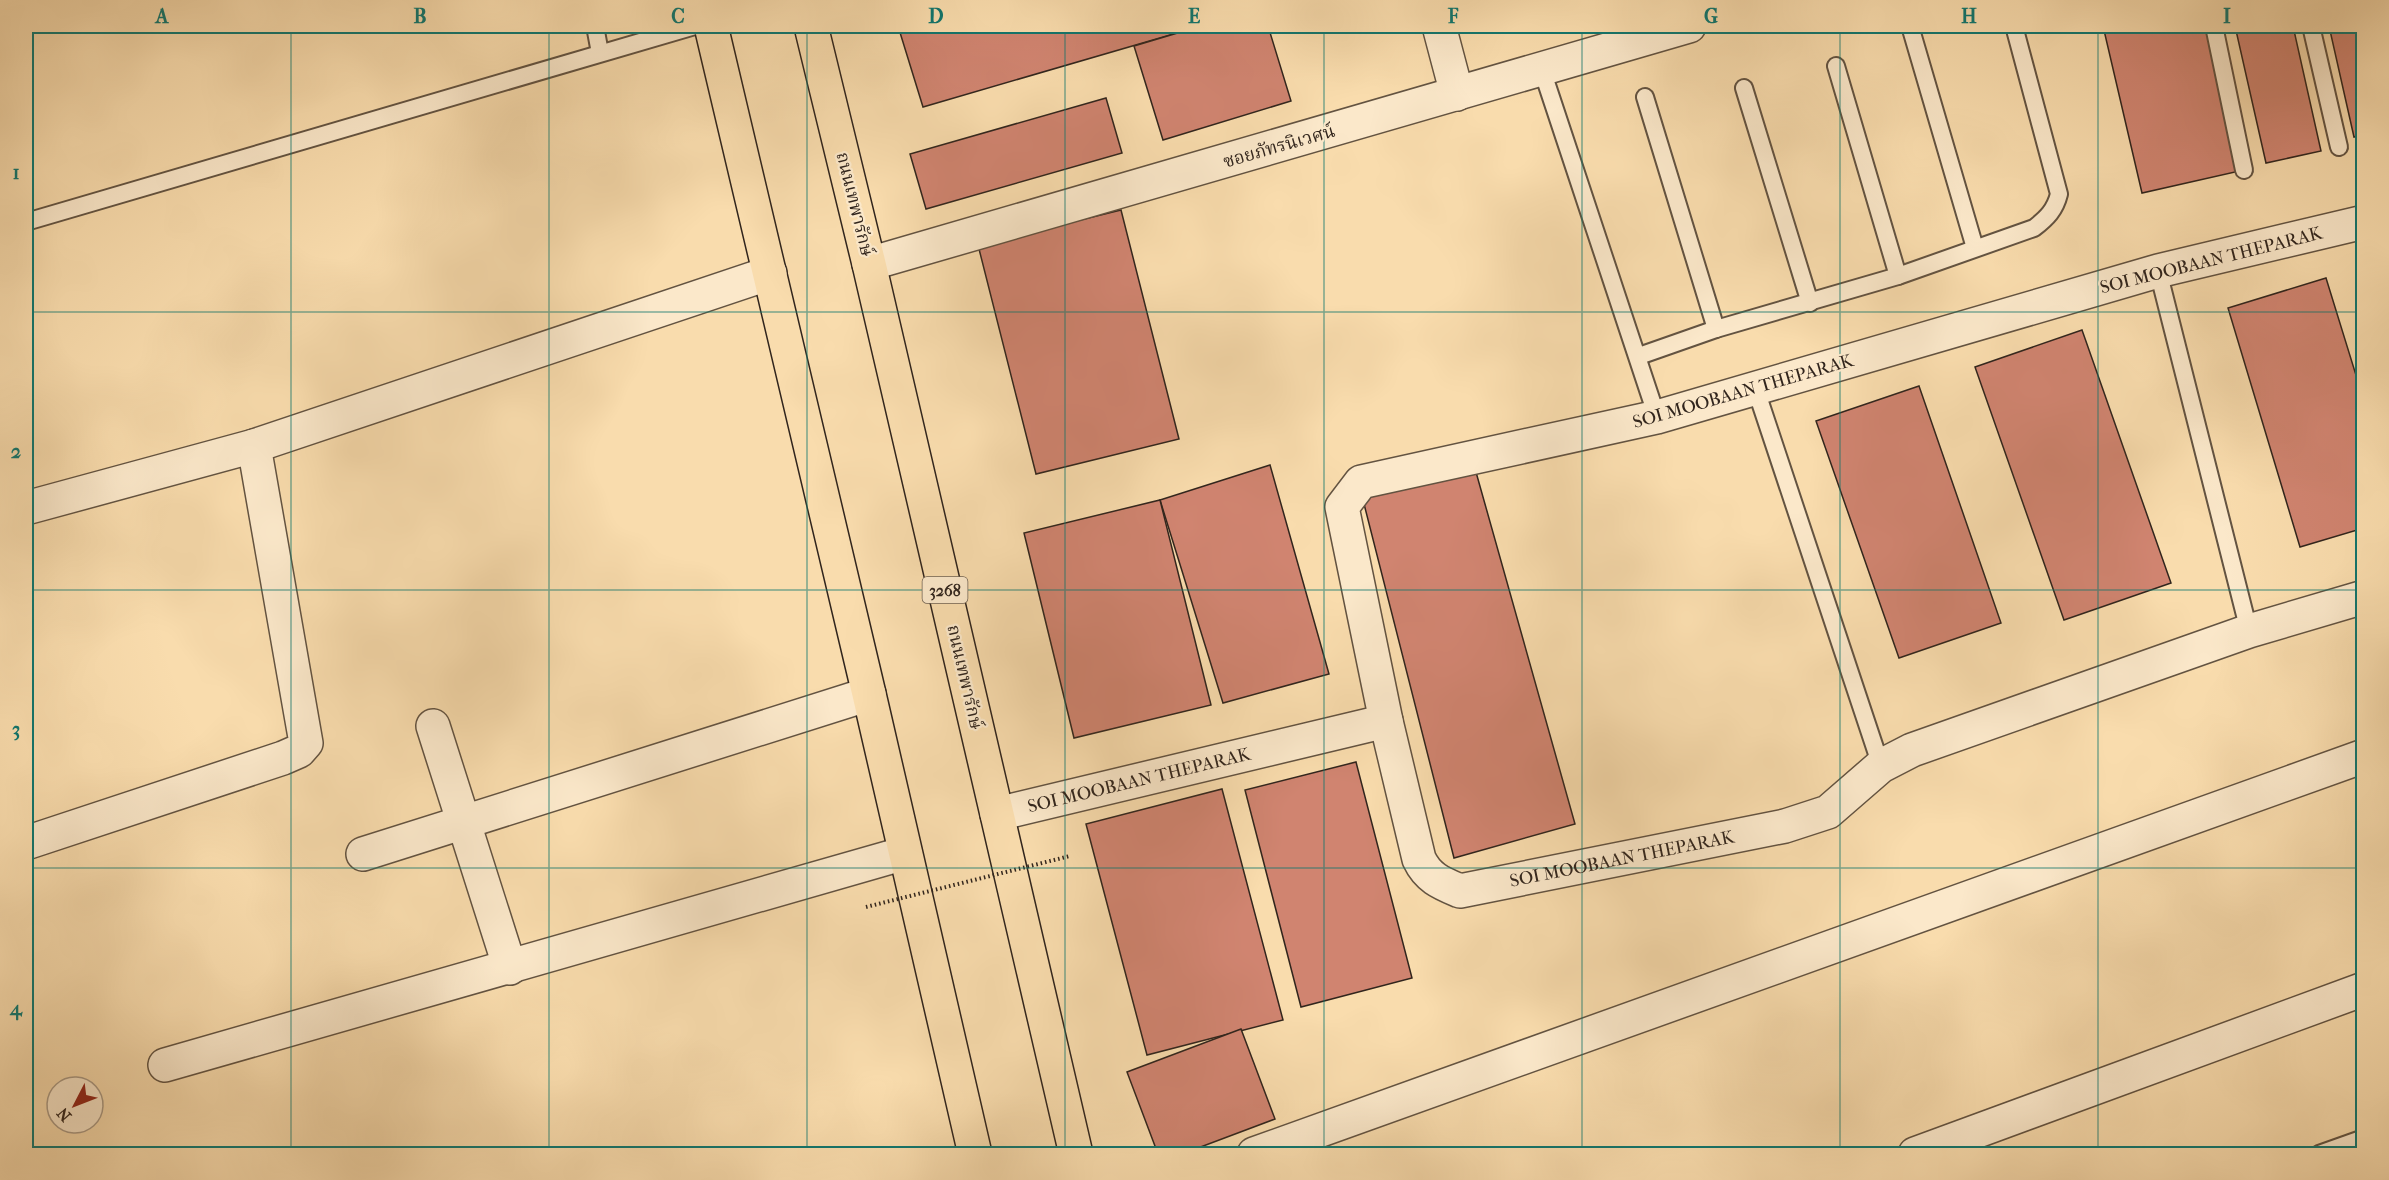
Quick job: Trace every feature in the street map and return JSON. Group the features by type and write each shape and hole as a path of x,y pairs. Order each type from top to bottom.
{"main road":[{"path":"711,26 975,1155"},
{"name":"ถนนเทพารักษ์","path":"811,26 869,264 1076,1155"}],"street":[{"path":"1439,26 1457,94"},
{"name":"ซอยภัทรนิเวศน์","path":"869,264 1689,26"},
{"name":"SOI MOOBAAN THEPARAK","path":"2364,222 2158,270 1756,390 1657,417 1361,482 1342,507 1386,721 1419,859 1425,872 1437,881 1460,891 1785,826 1828,812 1881,766 1912,750 2249,631 2364,597"},
{"path":"26,508 254,446 770,273"},
{"path":"26,843 283,758 299,751 306,743 254,446"},
{"path":"363,854 869,694"},
{"name":"SOI MOOBAAN THEPARAK","path":"997,814 1386,721"},
{"path":"433,726 510,968"},
{"path":"1254,1155 2364,756"},
{"path":"165,1065 904,854"},
{"path":"1915,1155 2364,989"}],"lane":[{"path":"595,26 600,52"},
{"path":"26,222 695,26"},
{"path":"1911,26 1975,248"},
{"path":"1639,356 1716,329 1899,276 2034,228 2055,209 2059,194 2014,26"},
{"path":"2214,26 2244,170"},
{"path":"2311,26 2339,147"},
{"path":"1836,66 1899,276"},
{"path":"1542,70 1639,356 1657,417"},
{"path":"1744,88 1810,303"},
{"path":"1645,97 1716,329"},
{"path":"2158,270 2249,631"},
{"path":"1756,390 1881,766"},
{"path":"2319,1155 2364,1138"}],"path":[{"path":"866,907 1070,856"}],"building":[{"path":"898,26 1201,26 923,107"},
{"path":"1201,26 1268,26 1291,101 1163,140 1134,46"},
{"path":"2103,26 2211,26 2244,170 2142,193"},
{"path":"2235,26 2293,26 2321,151 2266,163"},
{"path":"2329,26 2364,26 2364,135 2354,137"},
{"path":"1106,98 1122,153 926,209 910,154"},
{"path":"1121,210 1179,439 1036,474 978,245"},
{"path":"2326,278 2364,401 2364,528 2300,547 2228,308"},
{"path":"2082,330 2171,583 2064,620 1975,367"},
{"path":"1919,386 2001,623 1899,658 1816,421"},
{"path":"1270,465 1329,674 1223,703 1160,500"},
{"path":"1474,465 1575,824 1454,858 1362,496"},
{"path":"1160,500 1211,705 1074,738 1024,533"},
{"path":"1356,762 1412,978 1301,1007 1245,790"},
{"path":"1222,789 1283,1020 1147,1055 1086,824"},
{"path":"1241,1029 1275,1119 1182,1154 1158,1154 1127,1072"}]}
